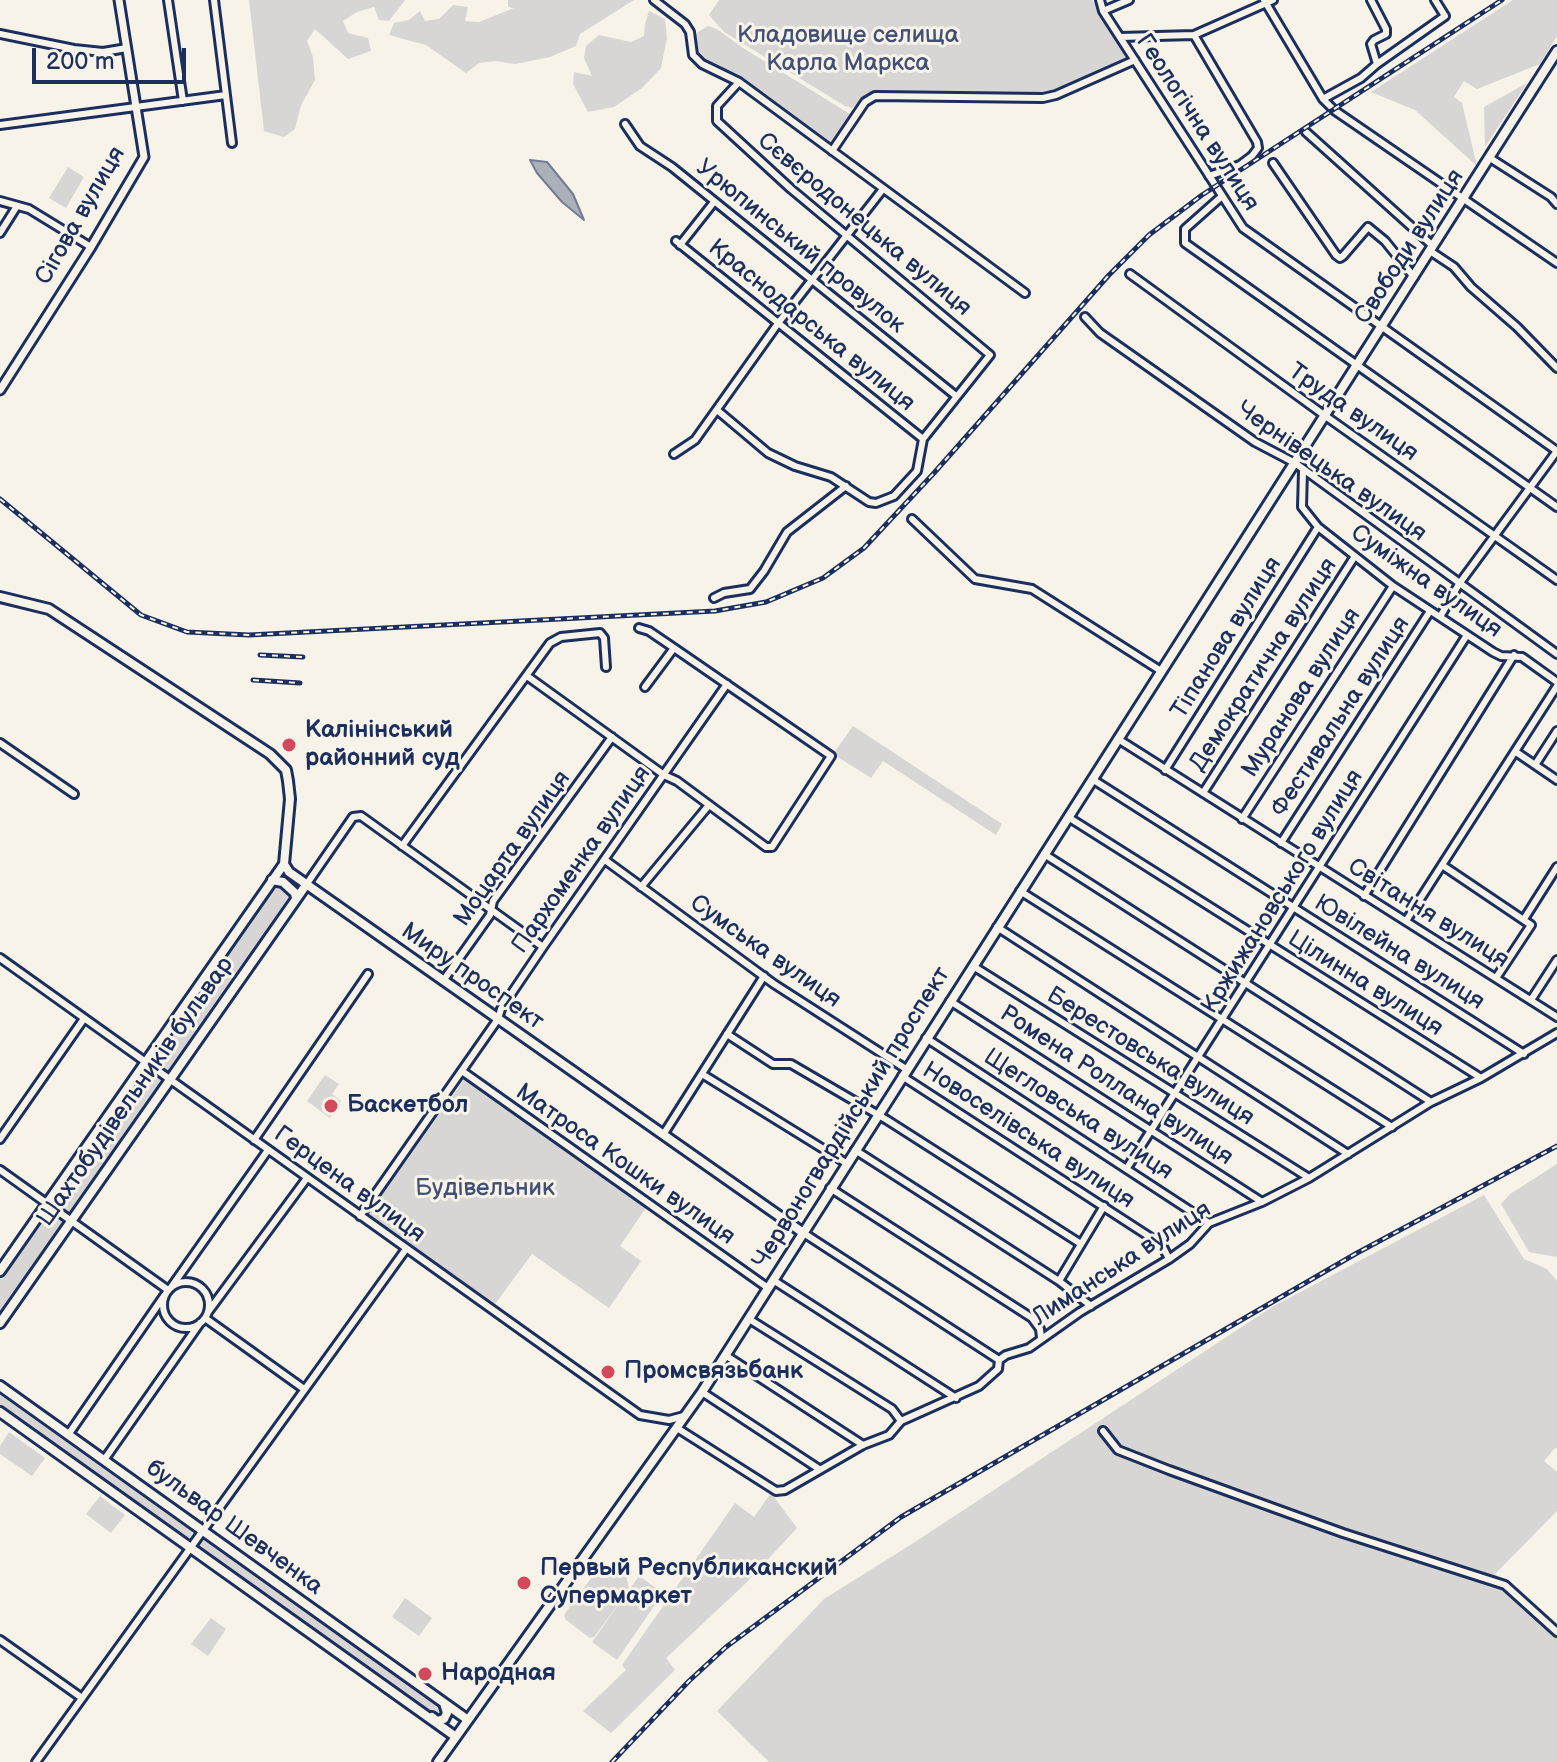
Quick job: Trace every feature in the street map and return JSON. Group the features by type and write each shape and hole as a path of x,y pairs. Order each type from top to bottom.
{"main road":[{"name":"Свободи вулиця","path":"1282,483 1557,51"},
{"name":"Червоногвардійський проспект","path":"438,1762 702,1392 1282,483"},
{"path":"0,597 49,609 280,761 286,770 290,799 284,864"},
{"name":"Шахтобудівельників бульвар","path":"0,1271 284,864"},
{"name":"Миру проспект","path":"284,864 306,885 802,1232"},
{"path":"272,880 283,882 292,889 296,898"},
{"name":"Шахтобудівельників бульвар","path":"0,1323 306,885"},
{"name":"бульвар Шевченка","path":"0,1386 468,1720"},
{"name":"бульвар Шевченка","path":"0,1412 379,1681"},
{"path":"379,1681 437,1721 446,1716 444,1703"},
{"path":"379,1681 456,1737"}],"street":[{"name":"Сігова вулиця","path":"0,390 144,157 119,0"},
{"path":"168,0 183,101"},
{"path":"214,0 232,143"},
{"path":"654,0 685,24 690,32 693,55 702,64 739,82 1025,293"},
{"name":"Геологічна вулиця","path":"1100,0 1103,11 1233,217 1255,239 1383,325 1557,451"},
{"path":"1103,11 1129,0"},
{"path":"1120,37 1194,35 1273,0"},
{"path":"1371,0 1386,29 1386,34 1371,44 1377,64"},
{"path":"1323,99 1361,78 1445,16 1435,0"},
{"path":"1264,2 1323,99 1336,113 1557,263"},
{"path":"0,34 74,49 103,52 127,48"},
{"path":"1194,35 1258,148 1240,165 1209,176"},
{"path":"832,151 865,102 875,96 1043,98 1135,60"},
{"name":"Сєвєродонецька вулиця","path":"739,82 717,106 717,121 759,162 989,354 956,396"},
{"path":"0,125 226,95"},
{"name":"Урюпинський провулок","path":"625,124 640,146 672,167 956,396"},
{"path":"1306,132 1454,267 1557,368"},
{"path":"1490,158 1554,194 1557,204"},
{"path":"1273,163 1336,255 1340,258 1343,256 1368,227 1385,241 1414,277"},
{"path":"674,454 695,440 779,322 883,189"},
{"path":"1221,197 1185,229 1185,243 1557,507"},
{"path":"0,201 29,209 91,247"},
{"name":"Краснодарська вулиця","path":"714,202 678,243 923,439"},
{"path":"0,233 17,206"},
{"name":"Труда вулиця","path":"1130,274 1557,580"},
{"name":"Чернівецька вулиця","path":"1085,317 1100,333 1229,424 1295,463 1557,654"},
{"path":"717,410 768,453 795,466 831,477 869,502 876,503 894,496 917,471 923,439 956,396"},
{"path":"1440,617 1459,584 1557,451"},
{"path":"1303,471 1302,507 1318,527"},
{"path":"714,598 724,593 750,589 787,532 846,486"},
{"path":"912,519 975,579 1032,589 1161,671"},
{"name":"Суміжна вулиця","path":"1318,527 1430,611 1501,656 1522,657 1557,684"},
{"name":"Тіпанова вулиця","path":"1165,770 1318,527"},
{"name":"Демократична вулиця","path":"1203,793 1355,556"},
{"name":"Муранова вулиця","path":"1242,819 1393,586"},
{"name":"Фестивальна вулиця","path":"1281,843 1430,611"},
{"path":"527,676 766,847 772,847 831,756 649,631 639,628"},
{"path":"402,846 550,643 561,637 602,635 606,667"},
{"name":"Кржижановського вулиця","path":"1127,1168 1467,635"},
{"path":"645,687 674,648"},
{"path":"1364,896 1514,655"},
{"name":"Пархоменка вулиця","path":"360,1216 727,684"},
{"path":"1406,921 1557,684"},
{"path":"1535,765 1557,731"},
{"name":"Моцарта вулиця","path":"443,981 490,915 493,901 612,737"},
{"name":"Світання вулиця","path":"1118,739 1557,1017"},
{"path":"0,743 74,794"},
{"path":"1516,752 1557,780"},
{"name":"Ювілейна вулиця","path":"1092,779 1524,1054"},
{"path":"641,887 709,805"},
{"path":"306,885 357,815 543,947"},
{"name":"Цілинна вулиця","path":"1068,817 1481,1078"},
{"path":"1044,854 1431,1102"},
{"name":"Сумська вулиця","path":"605,860 904,1073"},
{"path":"1442,865 1530,923 1531,929 1496,978"},
{"path":"1524,919 1557,867"},
{"path":"1020,891 1392,1127"},
{"path":"997,927 1348,1154"},
{"name":"Герцена вулиця","path":"0,958 640,1415 669,1420 684,1416"},
{"path":"1531,1000 1557,960"},
{"name":"Берестовська вулиця","path":"973,966 1309,1178"},
{"path":"254,1140 368,974"},
{"path":"663,1135 764,976"},
{"name":"Ромена Роллана вулиця","path":"950,1001 1262,1202"},
{"path":"0,1139 83,1020"},
{"name":"Лиманська вулиця","path":"677,1428 776,1491 785,1490 863,1445 889,1435 901,1421 956,1398 990,1376 998,1369 999,1360 1006,1355 1029,1348 1169,1259 1190,1244 1209,1223 1262,1202 1309,1178 1431,1102 1481,1078 1557,1033"},
{"path":"727,1034 773,1064 791,1064 1081,1244"},
{"name":"Щегловська вулиця","path":"926,1038 1209,1223"},
{"name":"Матроса Кошки вулиця","path":"462,1071 770,1284 956,1398"},
{"name":"Новоселівська вулиця","path":"904,1073 1162,1245 1169,1259"},
{"path":"702,1074 846,1163"},
{"path":"68,1435 268,1150"},
{"path":"855,1150 1059,1281 1091,1306"},
{"path":"0,1170 168,1291"},
{"path":"104,1460 307,1178"},
{"path":"830,1188 1032,1318 1040,1329 1041,1338"},
{"path":"1059,1281 1104,1206"},
{"name":"Миру проспект","path":"802,1232 999,1360"},
{"path":"36,1762 194,1550 202,1530 406,1249"},
{"path":"168,1291 186,1281 200,1286 208,1297 204,1318"},
{"path":"168,1291 164,1312 171,1322 182,1327 204,1318"},
{"path":"204,1318 304,1389"},
{"path":"749,1319 892,1409 901,1421"},
{"path":"725,1355 863,1445"},
{"path":"702,1392 819,1469"},
{"path":"1103,1431 1118,1450 1169,1470 1343,1533 1505,1585 1557,1632"},
{"path":"0,1640 82,1698"}],"green space":[{"path":"249,0 405,0 389,21 379,20 374,7 357,12 343,21 348,33 368,38 371,51 348,59 315,29 307,41 313,57 315,80 301,105 295,129 284,137 264,131"},
{"path":"508,0 634,0 580,34 576,46 550,57 515,64 495,61 479,63 466,73 426,45 389,35 394,23 409,20 420,11 425,21 439,19 453,5 468,7 465,21 479,22 514,8 508,7"},
{"name":"Кладовище селища Карла Маркса","path":"719,0 1092,0 1130,58 1051,93 875,93 852,108 724,32 709,15"},
{"path":"1513,0 1557,0 1557,36 1540,64 1477,89 1464,81 1454,97 1462,103 1477,166 1415,110 1371,92"},
{"path":"649,11 665,19 667,38 661,68 642,88 614,107 588,112 573,84 574,72 592,76 584,58 586,46 599,35 631,42 644,36"},
{"path":"708,26 850,114 831,144 741,80 704,62 696,53 693,40 698,32"},
{"path":"1527,83 1485,147 1484,107"},
{"path":"68,167 84,177 66,208 49,198"},
{"path":"853,726 1002,824 996,835 883,761 871,778 833,754"},
{"path":"275,885 291,892 291,898 0,1316 0,1278"},
{"path":"325,1075 339,1084 332,1094 341,1101 330,1118 307,1101"},
{"name":"Будівельник","path":"466,1077 647,1206 620,1246 641,1261 609,1308 532,1254 495,1304 368,1214"},
{"path":"1557,1164 1556,1257 1529,1252 1501,1204 1510,1194"},
{"path":"1484,1195 1524,1259 1547,1269 1557,1281 1557,1449 1544,1461 1557,1472 1557,1511 1495,1574 1557,1633 1557,1762 769,1762 717,1711 824,1599 1272,1307"},
{"path":"0,1390 188,1526 193,1531 191,1536 186,1539 181,1536 0,1408"},
{"path":"9,1432 45,1458 32,1476 0,1454 0,1446"},
{"path":"771,1493 797,1528 743,1586 666,1658 675,1670 611,1733 583,1711 626,1670 622,1665 735,1503 754,1517"},
{"path":"100,1496 125,1515 111,1533 86,1514"},
{"path":"202,1539 325,1623 444,1711 438,1717 434,1716 201,1551 198,1544"},
{"path":"612,1564 626,1574 629,1590 639,1576 663,1593 617,1660 592,1642 625,1595 594,1637 590,1638 566,1620 564,1615 599,1567"},
{"path":"405,1598 432,1618 419,1636 392,1617"},
{"path":"211,1618 226,1629 208,1656 191,1644"}],"shaded area":[{"path":"530,160 547,162 573,194 584,220 562,202"}],"railway":[{"path":"0,499 141,615 187,632 249,635 715,611 766,602 823,578 864,548 1109,275 1149,235 1202,195 1502,0"},
{"path":"260,655 303,657"},
{"path":"253,680 300,683"},
{"path":"612,1762 726,1647 901,1517 1357,1253 1557,1146"}],"place":[{"name":"Калінінський районний суд","path":"289,745"},
{"name":"Баскетбол","path":"331,1106"},
{"name":"Промсвязьбанк","path":"608,1372"},
{"name":"Первый Республиканский Супермаркет","path":"524,1583"},
{"name":"Народная","path":"425,1674"}]}
